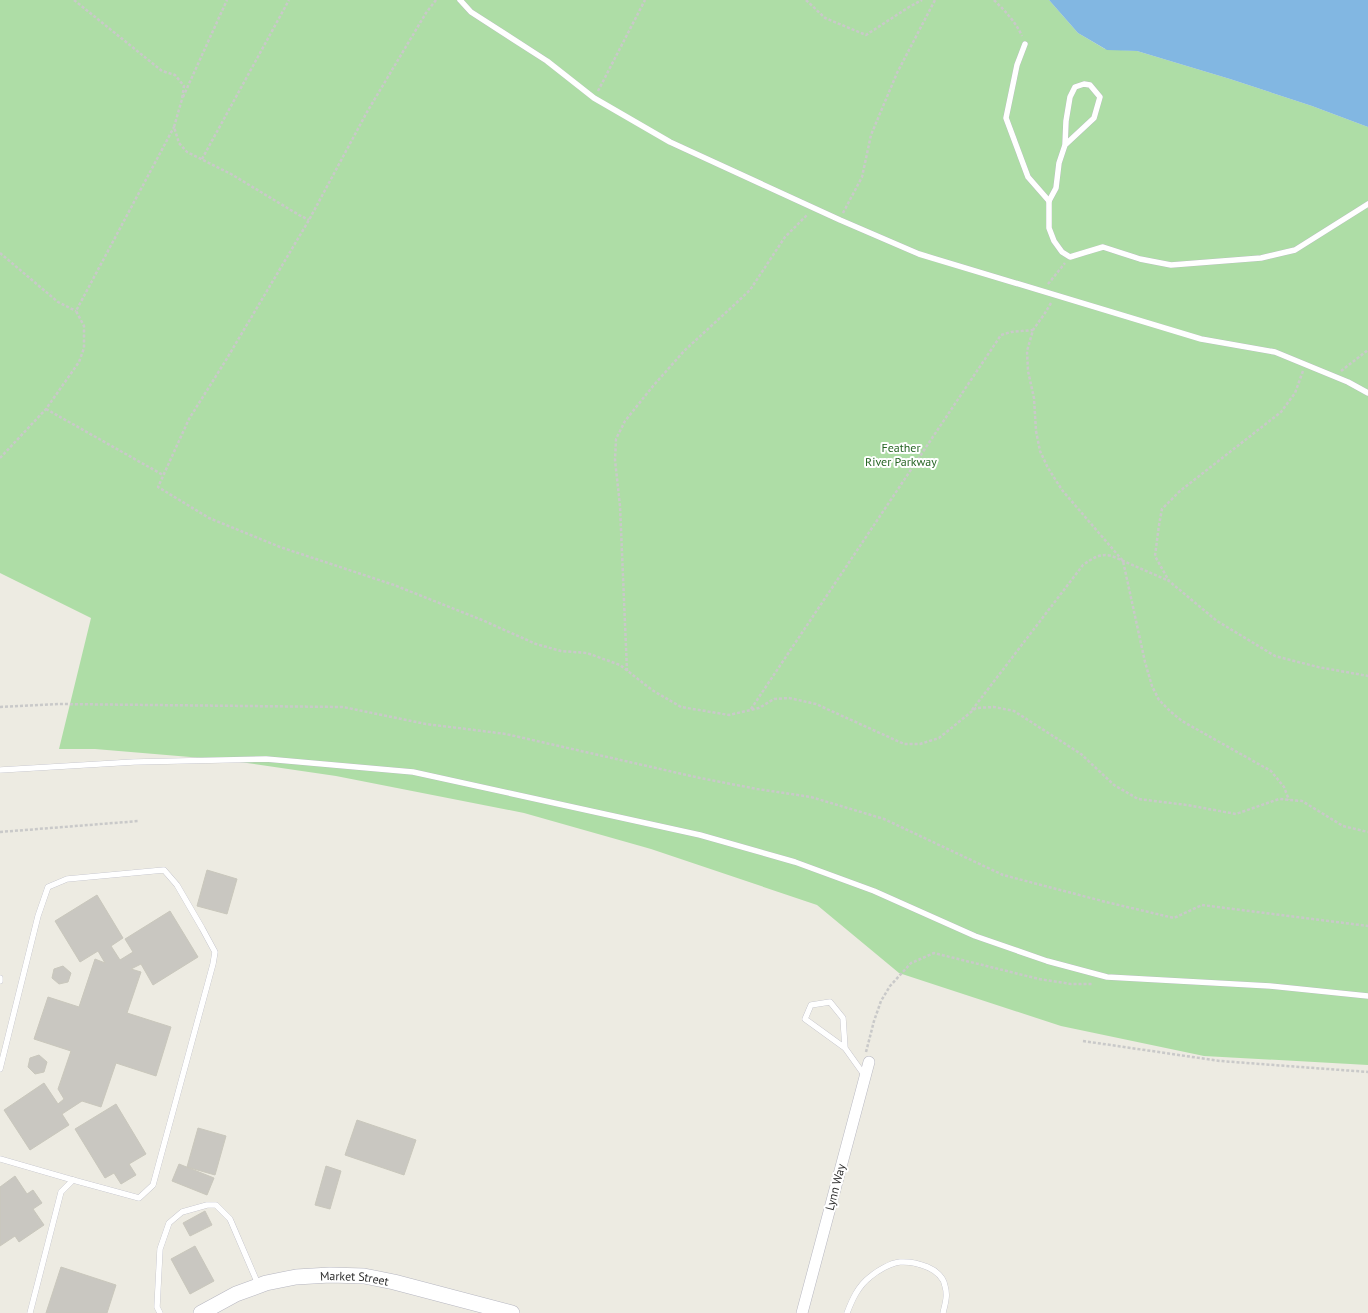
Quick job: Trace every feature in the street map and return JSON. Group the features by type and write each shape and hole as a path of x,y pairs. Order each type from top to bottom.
{"main road":[{"name":"Market Street","path":"201,1313 236,1294 259,1285 296,1277 330,1275 364,1276 394,1282 512,1313"}],"street":[{"name":"Lynn Way","path":"802,1313 869,1062"}],"lane":[{"path":"460,0 471,12 547,61 594,98 670,142 840,220 919,254 1056,294 1201,339 1275,352 1335,376 1368,392"},
{"path":"1025,44 1017,65 1006,118 1028,177 1049,201"},
{"path":"1066,145 1094,118 1100,97 1090,85 1084,84 1075,87 1070,97 1066,121 1066,145 1059,163 1056,188 1049,201 1049,228 1054,241 1062,252 1070,257 1103,247 1140,259 1171,265 1261,258 1295,250 1368,204"},
{"path":"0,770 134,762 266,759 413,772 700,835 795,862 874,891 975,936 1047,961 1107,977 1270,986 1368,996"},
{"path":"0,1068 38,916 48,887 67,879 164,870 177,885 215,952 153,1184 139,1198 0,1159"},
{"path":"845,1048 843,1018 830,1002 811,1005 805,1020 845,1048 865,1076"},
{"path":"30,1313 61,1192 73,1180"},
{"path":"160,1313 157,1307 160,1249 169,1223 182,1212 207,1205 216,1205 230,1219 259,1285"},
{"path":"847,1313 853,1298 861,1285 869,1277 898,1262 921,1264 942,1278 945,1284 947,1297 943,1313"}],"path":[{"path":"74,0 162,71 175,75 184,86 174,127 76,311"},
{"path":"182,99 227,0"},
{"path":"202,159 289,0"},
{"path":"436,0 426,13 367,112 309,220 226,360 189,419 158,487 209,518 280,547 402,588 482,620 536,644 561,651 587,653 620,665 652,690 681,707 729,715 759,708 774,699 789,698 816,704 904,744 920,744 939,738 976,708 994,707 1014,711 1081,754 1114,785 1138,799 1187,805 1236,814 1279,799 1302,801 1343,826 1368,832"},
{"path":"594,98 645,0"},
{"path":"806,0 825,18 866,36 922,0"},
{"path":"840,220 862,177 871,135 897,73 935,0"},
{"path":"994,0 1011,18 1018,28 1025,44"},
{"path":"174,127 179,143 188,152 231,174 309,220"},
{"path":"627,671 620,506 615,460 616,439 625,421 653,386 685,350 750,290 785,237 814,208"},
{"path":"0,253 58,302 76,311 84,326 84,348 79,362 46,409 0,458"},
{"path":"1042,290 1070,257"},
{"path":"1056,294 1033,330 1027,351 1028,371 1034,398 1036,431 1040,451 1048,468 1062,490 1123,561 1145,662 1152,686 1160,700 1182,721 1270,771 1284,787 1289,800"},
{"path":"750,710 1001,335 1011,332 1033,330"},
{"path":"1335,376 1368,350"},
{"path":"1169,581 1155,556 1162,509 1180,491 1281,412 1296,393 1305,364"},
{"path":"46,409 163,476"},
{"path":"969,713 1083,565 1095,556 1105,555 1123,561 1169,581 1217,621 1276,656 1318,668 1368,676"},
{"path":"0,707 58,704 343,707 426,724 506,734 700,778 810,797 884,819 1003,875 1174,918 1202,905 1368,926"},
{"path":"0,832 139,821"},
{"path":"869,1062 866,1053 881,1001 890,986 911,963 934,953 1039,979 1071,984 1095,983 1107,977"},
{"path":"1083,1041 1220,1061 1368,1072"}],"green space":[{"name":"Feather River Parkway","path":"0,0 1049,0 1078,33 1105,49 1137,51 1230,79 1312,106 1368,127 1368,1065 1204,1056 1061,1026 899,973 817,905 651,849 524,813 336,776 226,760 95,749 59,749 91,618 0,573"}],"water":[{"path":"1049,0 1368,0 1368,127 1312,106 1230,79 1137,51 1107,50 1078,33"}],"building":[{"path":"207,870 237,879 227,914 197,906"},
{"path":"97,895 123,938 111,946 120,960 133,952 125,939 170,911 198,957 153,985 141,964 131,969 141,972 127,1013 171,1027 156,1076 116,1063 101,1107 82,1101 62,1114 69,1125 30,1150 4,1110 44,1083 58,1104 64,1099 58,1089 71,1051 34,1039 48,997 79,1007 95,959 105,963 98,951 80,962 55,921"},
{"path":"63,966 71,973 68,982 59,984 52,978 54,969"},
{"path":"39,1055 47,1062 44,1072 35,1074 28,1067 30,1058"},
{"path":"116,1104 146,1154 129,1164 136,1175 121,1184 114,1173 105,1178 75,1129"},
{"path":"357,1120 416,1140 404,1175 345,1155"},
{"path":"198,1128 226,1136 215,1175 187,1167"},
{"path":"179,1164 214,1178 207,1195 172,1181"},
{"path":"326,1166 341,1171 330,1209 315,1205"},
{"path":"15,1176 27,1194 33,1190 42,1203 33,1209 44,1225 19,1242 15,1236 0,1246 0,1187"},
{"path":"205,1211 212,1225 190,1236 183,1223"},
{"path":"195,1246 214,1281 190,1294 171,1259"},
{"path":"61,1267 116,1285 107,1313 46,1313"}]}
